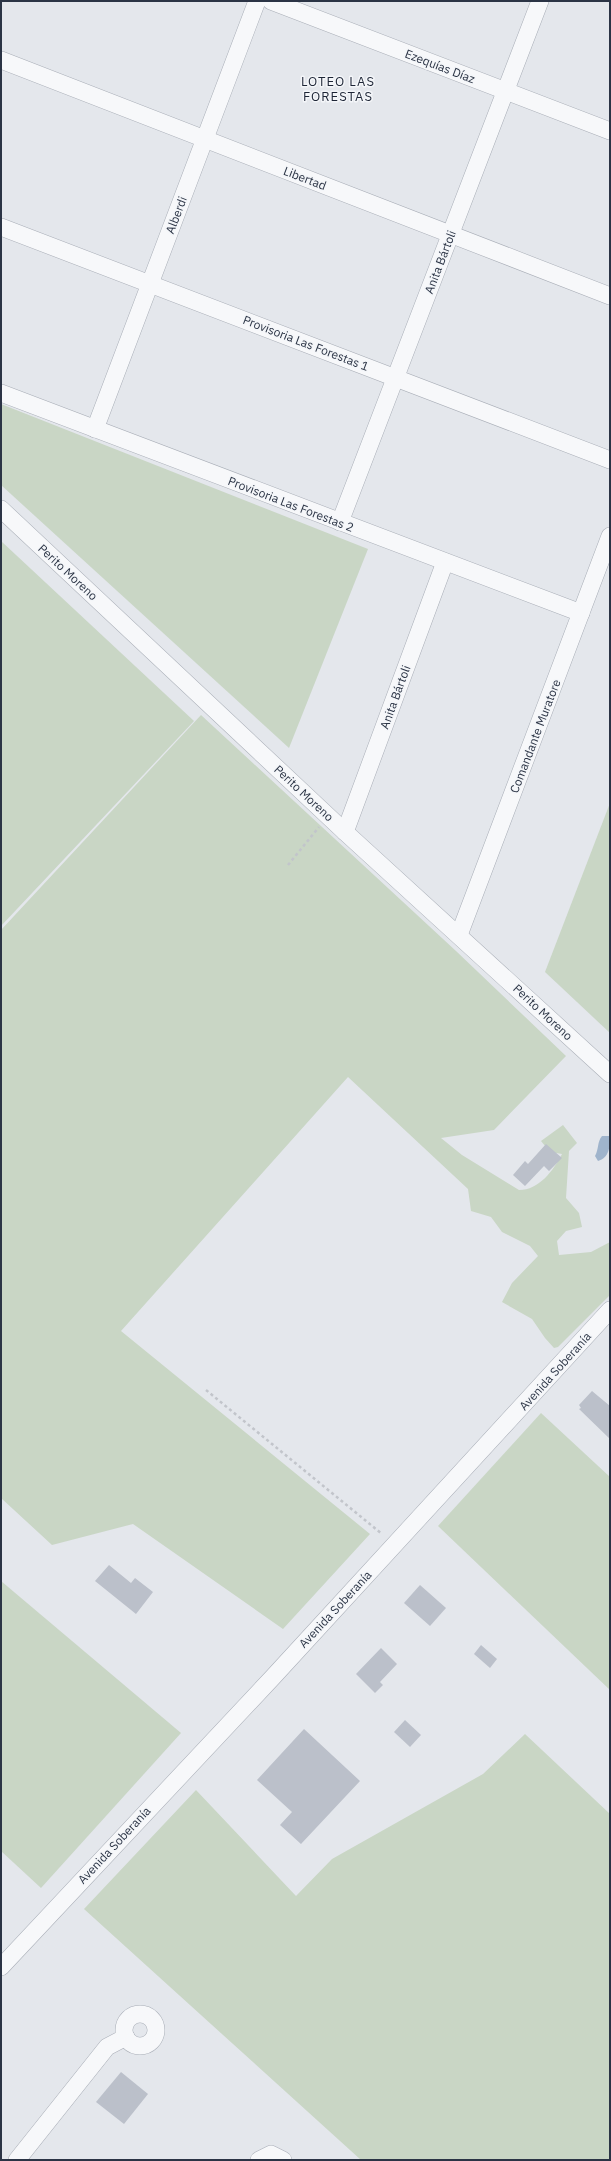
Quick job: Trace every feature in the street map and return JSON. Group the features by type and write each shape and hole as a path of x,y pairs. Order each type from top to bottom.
{"street":[{"name":"Alberdi","path":"94,429 257,1"},
{"name":"Ezequías Díaz","path":"271,1 610,131"},
{"name":"Anita Bártoli","path":"340,522 540,1"},
{"name":"Libertad","path":"1,60 610,296"},
{"name":"Provisoria Las Forestas 1","path":"1,227 610,460"},
{"name":"Provisoria Las Forestas 2","path":"1,393 581,613"},
{"name":"Perito Moreno","path":"1,509 345,832 610,1074"},
{"name":"Comandante Muratore","path":"459,935 610,536"},
{"name":"Anita Bártoli","path":"345,832 445,562"},
{"name":"Avenida Soberanía","path":"1,1967 395,1544 610,1310"},
{"path":"17,2160 107,2047 126,2037"},
{"path":"259,2160 272,2154 283,2160"}],"path":[{"path":"288,865 329,816"},
{"path":"206,1390 395,1544"}],"green space":[{"path":"1,404 368,549 289,748 1,485"},
{"path":"1,541 194,721 1,926"},
{"path":"201,715 456,951 566,1056 494,1130 441,1138 462,1155 519,1190 533,1187 550,1173 562,1154 550,1152 541,1141 563,1125 577,1143 569,1151 566,1198 579,1213 582,1227 566,1231 557,1241 559,1255 591,1252 610,1242 610,1295 558,1347 554,1348 532,1319 502,1302 512,1283 538,1256 530,1246 502,1232 491,1217 471,1211 468,1189 348,1077 121,1331 370,1534 283,1629 133,1524 52,1545 1,1498 1,930"},
{"path":"610,803 610,1033 545,972"},
{"path":"541,1413 610,1477 610,1690 438,1526"},
{"path":"1,1581 181,1733 41,1888 1,1851"},
{"path":"525,1734 610,1814 610,2160 361,2160 84,1909 196,1790 296,1896 332,1859 483,1774"}],"water":[{"path":"602,1136 609,1136 610,1144 605,1157 598,1161 595,1156"}],"building":[{"path":"546,1144 562,1158 549,1171 544,1166 525,1186 513,1175 525,1161 528,1164"},
{"path":"592,1391 610,1406 610,1439 579,1409 581,1408 579,1405"},
{"path":"109,1565 131,1583 135,1578 153,1592 136,1614 95,1581"},
{"path":"420,1585 446,1608 430,1626 404,1603"},
{"path":"481,1645 497,1659 490,1668 474,1654"},
{"path":"381,1648 397,1664 380,1682 383,1685 375,1693 356,1674"},
{"path":"405,1720 421,1735 410,1747 394,1732"},
{"path":"304,1729 360,1781 301,1844 280,1825 292,1812 257,1780"},
{"path":"121,2072 148,2094 124,2124 96,2102"}],"district":[{"name":"LOTEO LAS FORESTAS","path":"338,88"}]}
